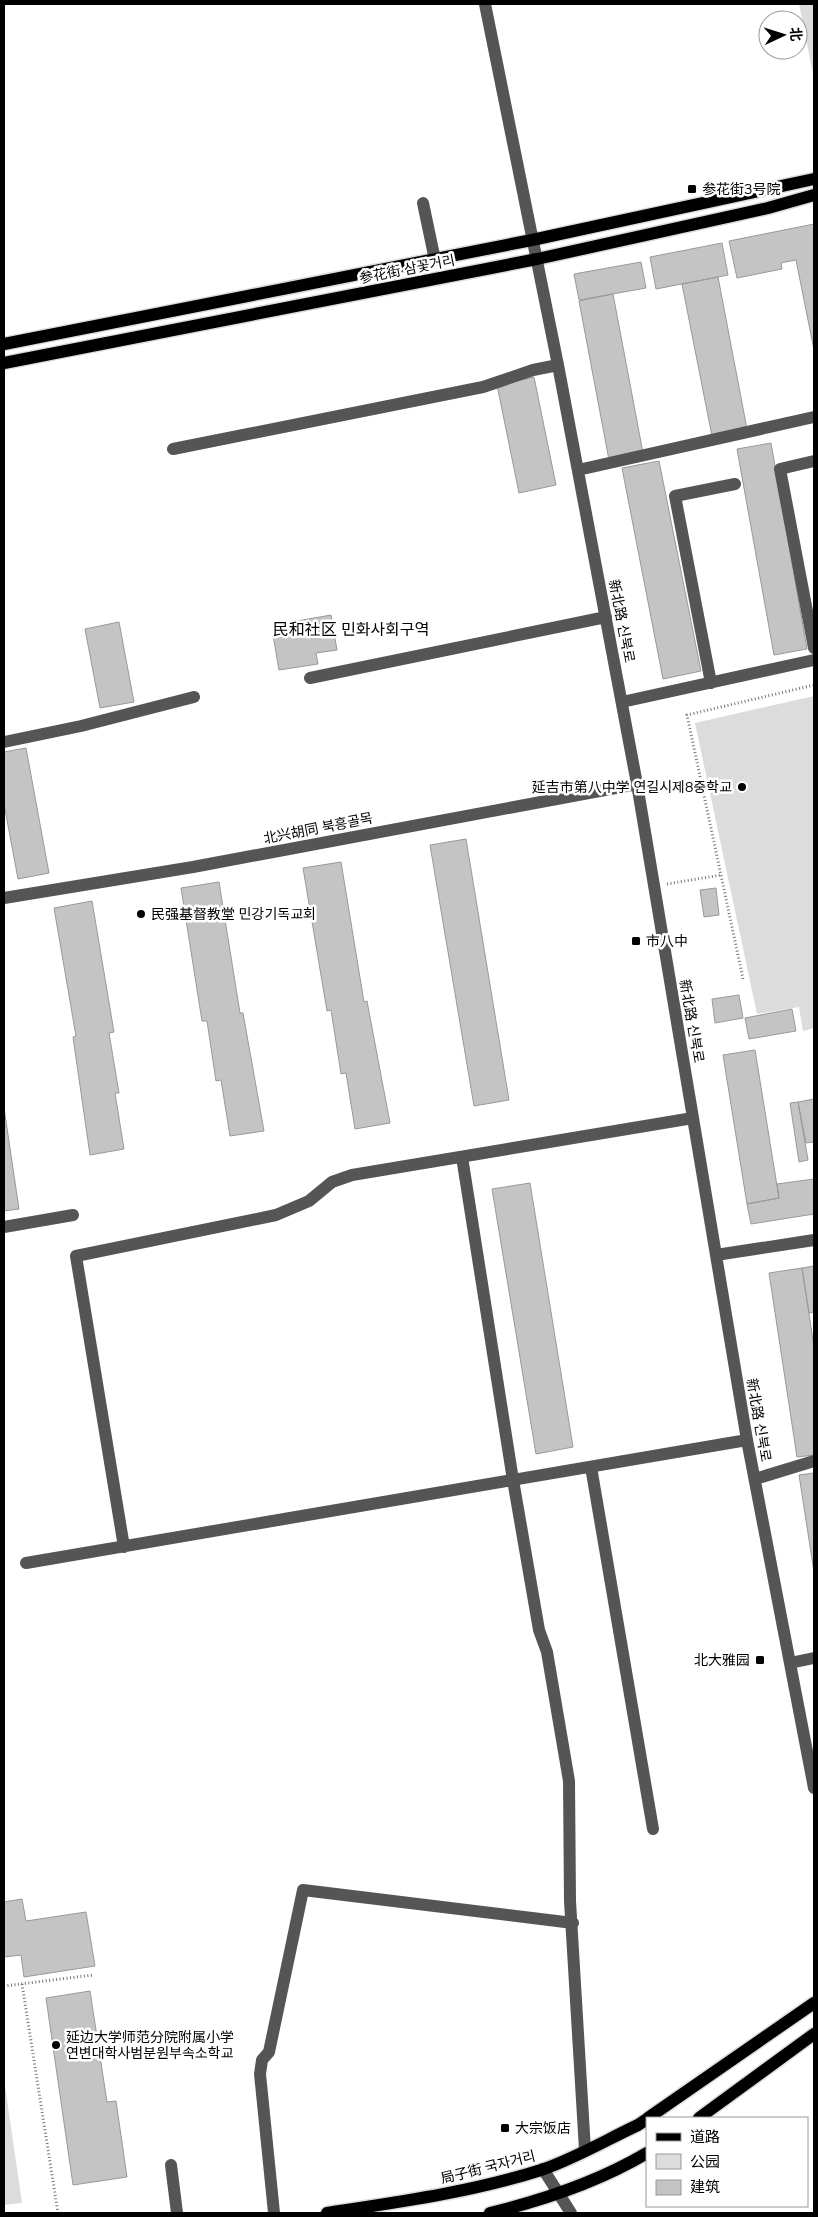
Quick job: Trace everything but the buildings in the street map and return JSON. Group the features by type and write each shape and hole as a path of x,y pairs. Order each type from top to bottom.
{"main road":[{"name":"参花街 삼꽃거리","path":"4,344 435,260 814,179"},
{"name":"参花街 삼꽃거리","path":"4,363 537,259 768,208 814,195"},
{"name":"局子街 국자거리","path":"650,2117 814,2003"},
{"path":"700,2117 814,2034"},
{"name":"局子街 국자거리","path":"327,2213 430,2197 496,2183 543,2169 646,2120"},
{"path":"490,2213 560,2193 605,2175 646,2154"}],"street":[{"name":"新北路 신북로","path":"484,4 558,365 622,702 747,1440 814,1788"},
{"path":"423,203 435,260"},
{"path":"173,449 483,387 533,370 558,365"},
{"path":"578,470 814,416"},
{"path":"814,461 780,469 814,648"},
{"path":"711,683 675,496 735,484"},
{"path":"310,678 606,617"},
{"path":"622,702 814,660"},
{"path":"4,742 81,726 194,698"},
{"name":"北兴胡同 북흥골목","path":"4,898 193,867 637,784"},
{"path":"124,1547 76,1256 276,1215 309,1201 332,1182 352,1175 693,1118"},
{"path":"462,1157 513,1480 539,1630 547,1652 569,1781 570,1901 573,1923 585,2150"},
{"path":"4,1227 73,1215"},
{"path":"716,1255 814,1240"},
{"path":"26,1563 747,1440"},
{"path":"755,1479 814,1461"},
{"path":"590,1467 654,1829"},
{"path":"790,1663 814,1658"},
{"path":"274,2213 260,2074 262,2060 269,2052 303,1890 573,1923"},
{"path":"171,2165 177,2213"},
{"path":"543,2169 571,2213"}],"path":[{"path":"743,979 687,716 814,686"},
{"path":"654,887 721,875"},
{"path":"4,1986 93,1975"},
{"path":"22,1984 58,2213"}],"green space":[{"path":"799,4 814,4 814,79 808,49 808,10 800,10"},
{"name":"延吉市第八中学 연길시제8중학교","path":"814,696 814,1028 803,1031 799,1007 757,1014 695,723"},
{"path":"4,2079 22,2203 4,2205"}],"place":[{"name":"参花街3号院","path":"692,189"},
{"name":"延吉市第八中学 연길시제8중학교","path":"742,787"},
{"name":"民强基督教堂 민강기독교회","path":"141,914"},
{"name":"市八中","path":"636,941"},
{"name":"北大雅园","path":"760,1660"},
{"name":"延边大学师范分院附属小学 연변대학사범분원부속소학교","path":"56,2045"},
{"name":"大宗饭店","path":"505,2128"}],"district":[{"name":"民和社区 민화사회구역","path":"351,629"}]}
